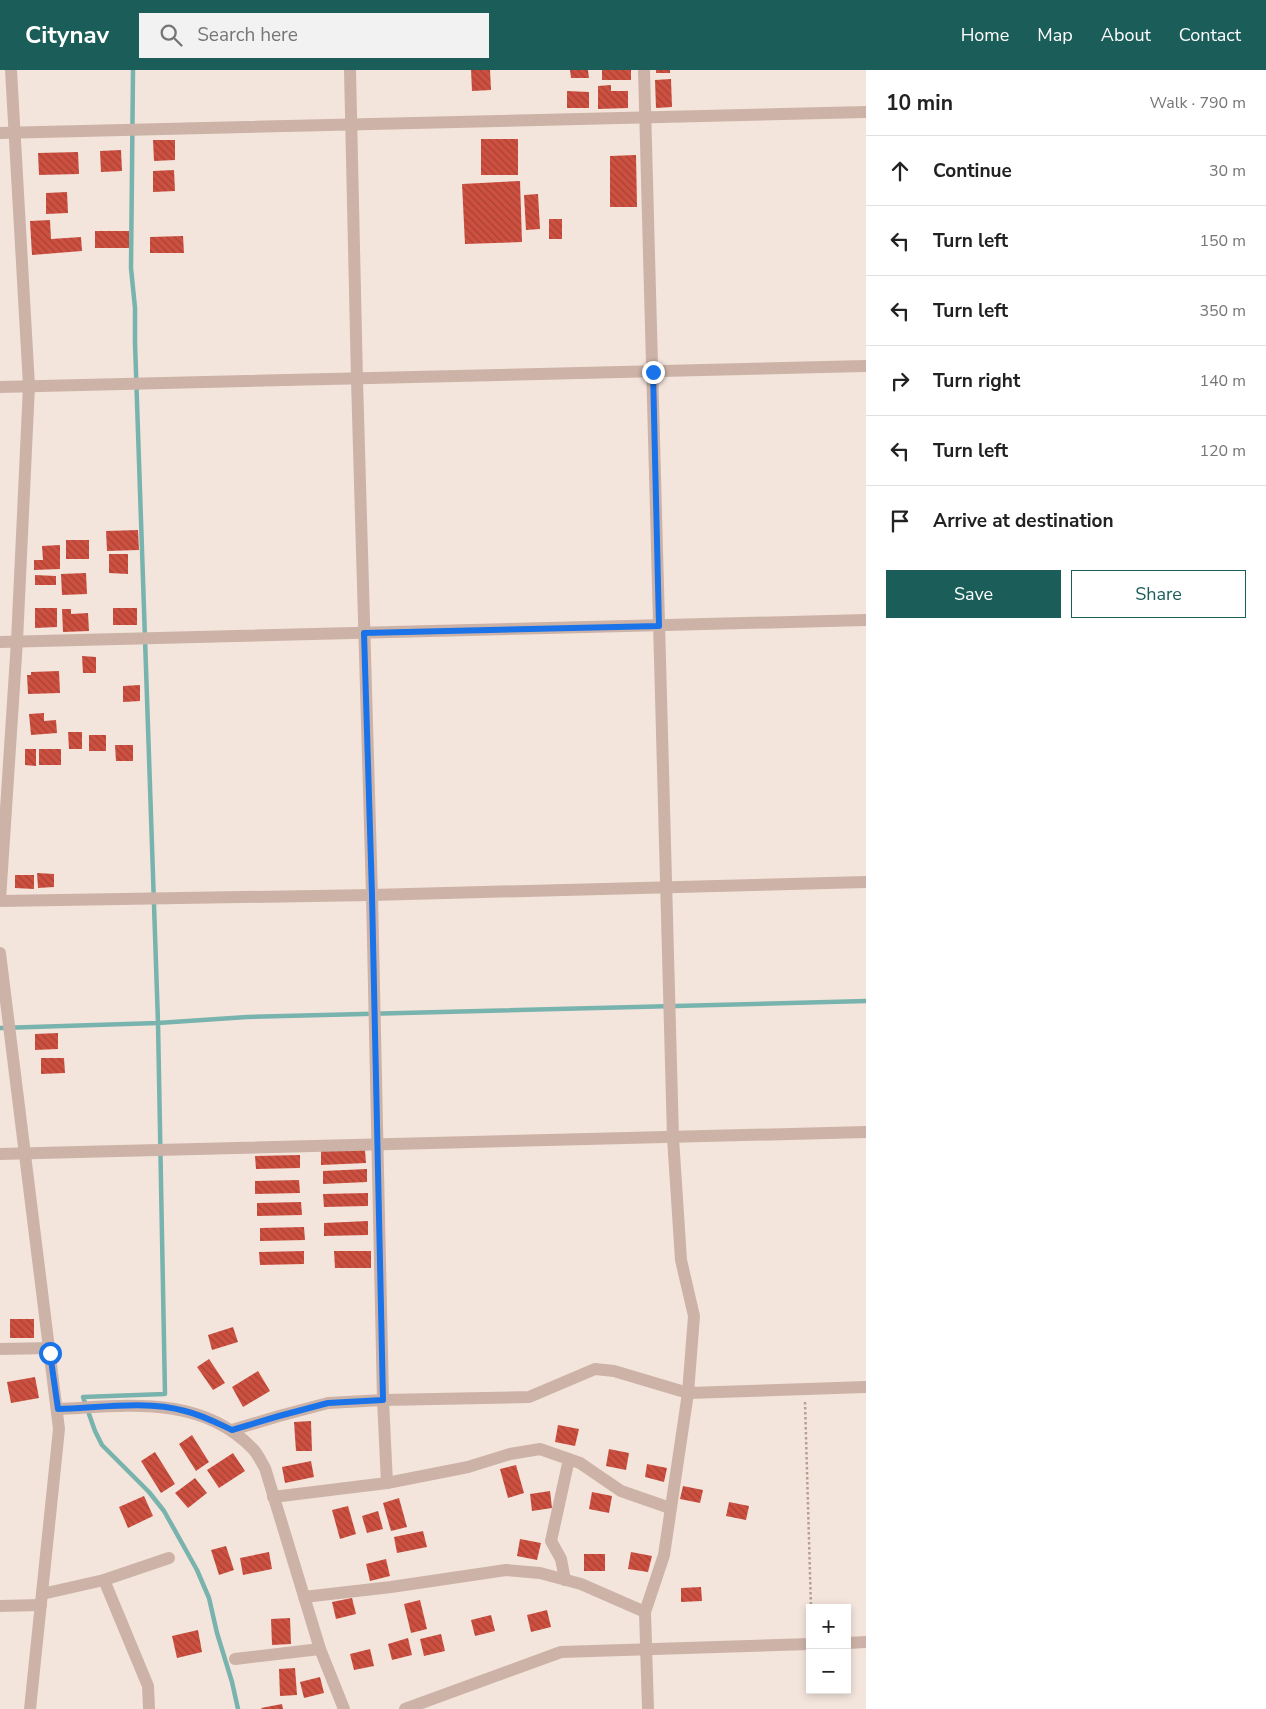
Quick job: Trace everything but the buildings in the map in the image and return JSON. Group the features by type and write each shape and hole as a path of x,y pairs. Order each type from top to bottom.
{"street":[{"path":"11,70 30,386 17,641 0,901 372,895 866,882"},
{"path":"350,70 372,895 376,1145 387,1483"},
{"path":"644,70 674,1138 681,1260 694,1316 688,1392 664,1555 645,1612 648,1709"},
{"path":"0,133 866,112"},
{"path":"0,387 357,380 866,366"},
{"path":"0,642 866,620"},
{"path":"0,953 59,1429 30,1709"},
{"path":"0,1154 866,1132"},
{"path":"0,1349 50,1348"},
{"path":"232,1430 328,1403 529,1397 595,1370 614,1371 688,1392 866,1387"},
{"path":"58,1409 152,1405 184,1410 210,1419 232,1430 254,1450 265,1468 320,1649 344,1709"},
{"path":"273,1497 387,1483 468,1467 510,1454 540,1449 580,1463 621,1491 670,1508"},
{"path":"565,1580 561,1559 551,1541 569,1459"},
{"path":"0,1606 41,1600 169,1558"},
{"path":"304,1597 506,1570 540,1573 581,1584 645,1612"},
{"path":"104,1580 148,1686 149,1709"},
{"path":"851,1643 866,1642"},
{"path":"405,1709 561,1652 806,1644"},
{"path":"236,1659 320,1649"}],"path":[{"path":"805,1389 811,1604"}],"waterway":[{"path":"133,70 131,268 135,308 158,1023 165,1394 83,1397 102,1445 149,1492 164,1511 197,1570 209,1598 238,1709"},
{"path":"0,1028 158,1023 247,1017 866,1001"}],"route":[{"path":"50,1353 58,1409 152,1405 184,1410 210,1419 232,1430 328,1403 383,1400 372,895 364,633 659,626 653,372"}]}
